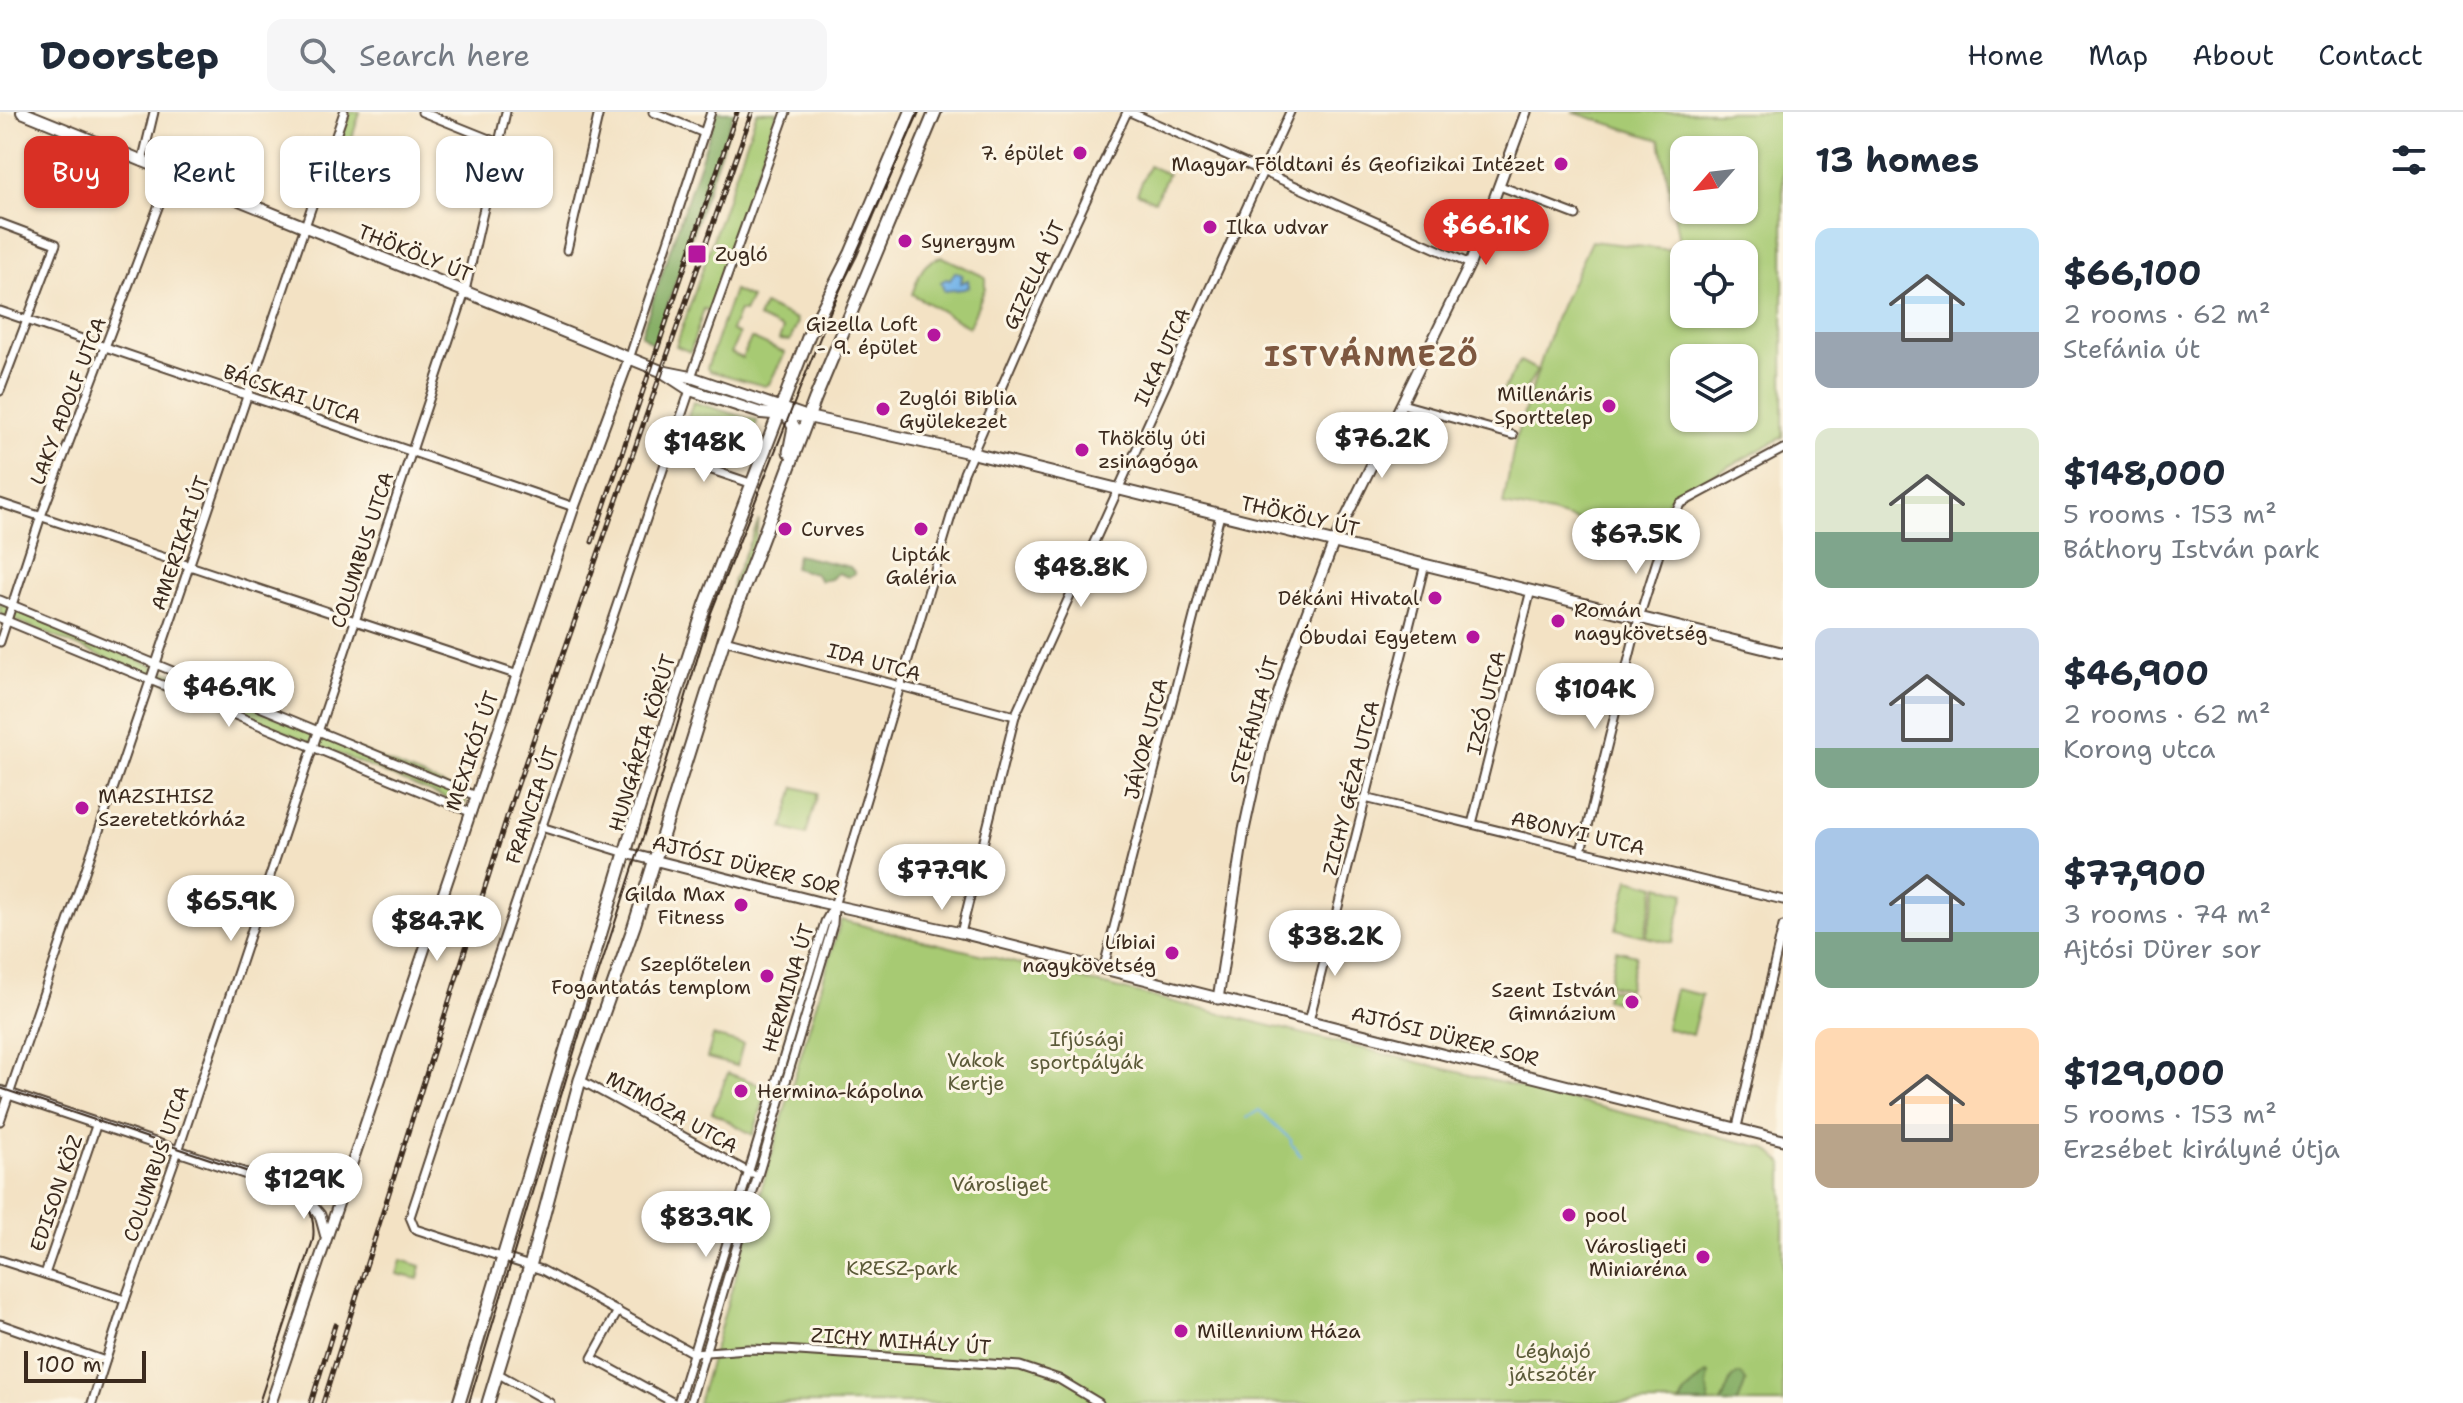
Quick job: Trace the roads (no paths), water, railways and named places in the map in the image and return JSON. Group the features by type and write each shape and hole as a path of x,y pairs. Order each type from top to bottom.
{"main road":[{"name":"THÖKÖLY ÚT","path":"22,112 145,163"},
{"name":"HUNGÁRIA KÖRÚT","path":"459,1403 686,661 750,483 782,412 809,335 851,253 911,112"},
{"path":"488,1403 530,1266 580,1080 634,926 724,640 781,484 935,112"},
{"name":"THÖKÖLY ÚT","path":"257,208 629,359 661,371 691,377 782,412"},
{"name":"THÖKÖLY ÚT","path":"661,371 690,390 972,453 1783,653"},
{"path":"781,484 794,433 794,427 782,412"}],"street":[{"path":"142,162 154,112"},
{"name":"AMERIKAI ÚT","path":"0,1121 4,1092 150,680 344,112"},
{"path":"422,112 482,136"},
{"name":"COLUMBUS UTCA","path":"501,136 506,112"},
{"path":"567,250 599,112"},
{"path":"653,112 704,133"},
{"name":"MEXIKÓI ÚT","path":"271,1403 711,112"},
{"path":"691,377 786,112"},
{"path":"1128,112 1470,264"},
{"name":"GIZELLA ÚT","path":"972,453 1128,112"},
{"name":"ILKA UTCA","path":"961,933 1015,716 1290,112"},
{"name":"STEFÁNIA ÚT","path":"1218,999 1236,870 1263,743 1290,657 1334,542 1470,264 1526,112"},
{"path":"1500,186 1576,215"},
{"name":"LAKY ADOLF UTCA","path":"0,642 4,619 12,605 41,516 158,208"},
{"name":"COLUMBUS UTCA","path":"92,1403 465,293 484,208"},
{"path":"0,223 56,244 0,391"},
{"name":"BÁCSKAI UTCA","path":"0,311 574,507"},
{"name":"FRANCIA ÚT","path":"505,1258 415,1229 410,1217 690,390"},
{"path":"1402,404 1513,435"},
{"path":"1581,851 1639,618 1665,535 1680,504 1783,449"},
{"name":"HERMINA ÚT","path":"676,1403 823,926 834,906 899,684 972,453"},
{"path":"668,455 750,483"},
{"path":"0,503 518,675"},
{"name":"JÁVOR UTCA","path":"1103,970 1220,515"},
{"name":"ZICHY GÉZA UTCA","path":"1309,1021 1425,564"},
{"name":"IZSÓ UTCA","path":"1472,824 1531,590"},
{"path":"0,600 476,796"},
{"path":"4,619 470,812"},
{"name":"IDA UTCA","path":"724,640 1015,716"},
{"name":"ABONYI UTCA","path":"1365,798 1783,900"},
{"name":"AJTÓSI DÜRER SOR","path":"541,827 654,861 834,906 961,933 1783,1140"},
{"name":"HERMINA ÚT","path":"690,1403 833,924 834,906"},
{"path":"1737,1127 1783,926"},
{"name":"MIMÓZA UTCA","path":"580,1080 758,1176"},
{"path":"4,1092 301,1192 327,1197 343,1189"},
{"name":"EDISON KÖZ","path":"45,1274 97,1123"},
{"path":"301,1192 320,1215 326,1240"},
{"path":"505,1258 530,1266 693,1353"},
{"path":"0,1260 125,1300"},
{"path":"618,1311 592,1358 676,1403"},
{"path":"0,1324 105,1361"},
{"name":"ZICHY MIHÁLY ÚT","path":"693,1353 784,1350 1008,1364 1059,1379 1099,1403"},
{"path":"497,1373 550,1403"}],"water":[{"path":"955,272 962,275 961,283 968,280 969,286 944,291 941,282 950,280"}],"waterway":[{"path":"1247,1118 1259,1110 1291,1140 1301,1156"}],"tram line":[{"path":"469,1403 590,999 650,816 711,613 831,310 919,112"},
{"path":"0,1088 284,1184 304,1200 313,1222 313,1240 259,1403"}],"railway":[{"path":"592,542 737,112"},
{"path":"323,1403 512,801 752,112"},
{"path":"311,1403 335,1325"}],"place":[{"name":"7. épület","path":"1080,153"},
{"name":"Magyar Földtani és Geofizikai Intézet","path":"1561,164"},
{"name":"Ilka udvar","path":"1210,227"},
{"name":"Synergym","path":"905,241"},
{"name":"Zugló","path":"697,254"},
{"name":"Gizella Loft - 9. épület","path":"934,335"},
{"name":"Millenáris Sporttelep","path":"1609,406"},
{"name":"Zuglói Biblia Gyülekezet","path":"883,409"},
{"name":"Thököly úti zsinagóga","path":"1082,450"},
{"name":"Curves","path":"785,529"},
{"name":"Lipták Galéria","path":"921,529"},
{"name":"Dékáni Hivatal","path":"1435,598"},
{"name":"Román nagykövetség","path":"1558,621"},
{"name":"Óbudai Egyetem","path":"1473,637"},
{"name":"MAZSIHISZ Szeretetkórház","path":"82,808"},
{"name":"Gilda Max Fitness","path":"741,905"},
{"name":"Líbiai nagykövetség","path":"1172,953"},
{"name":"Szeplőtelen Fogantatás templom","path":"767,976"},
{"name":"Szent István Gimnázium","path":"1632,1002"},
{"name":"Hermina-kápolna","path":"741,1091"},
{"name":"pool","path":"1569,1215"},
{"name":"Városligeti Miniaréna","path":"1703,1257"},
{"name":"Millennium Háza","path":"1181,1331"}],"district":[{"name":"ISTVÁNMEZŐ","path":"1372,356"}],"park label":[{"name":"Ifjúsági sportpályák","path":"1087,1050"},
{"name":"Vakok Kertje","path":"976,1072"},
{"name":"Városliget","path":"1000,1184"},
{"name":"KRESZ-park","path":"902,1268"},
{"name":"Léghajó játszótér","path":"1553,1362"}]}
